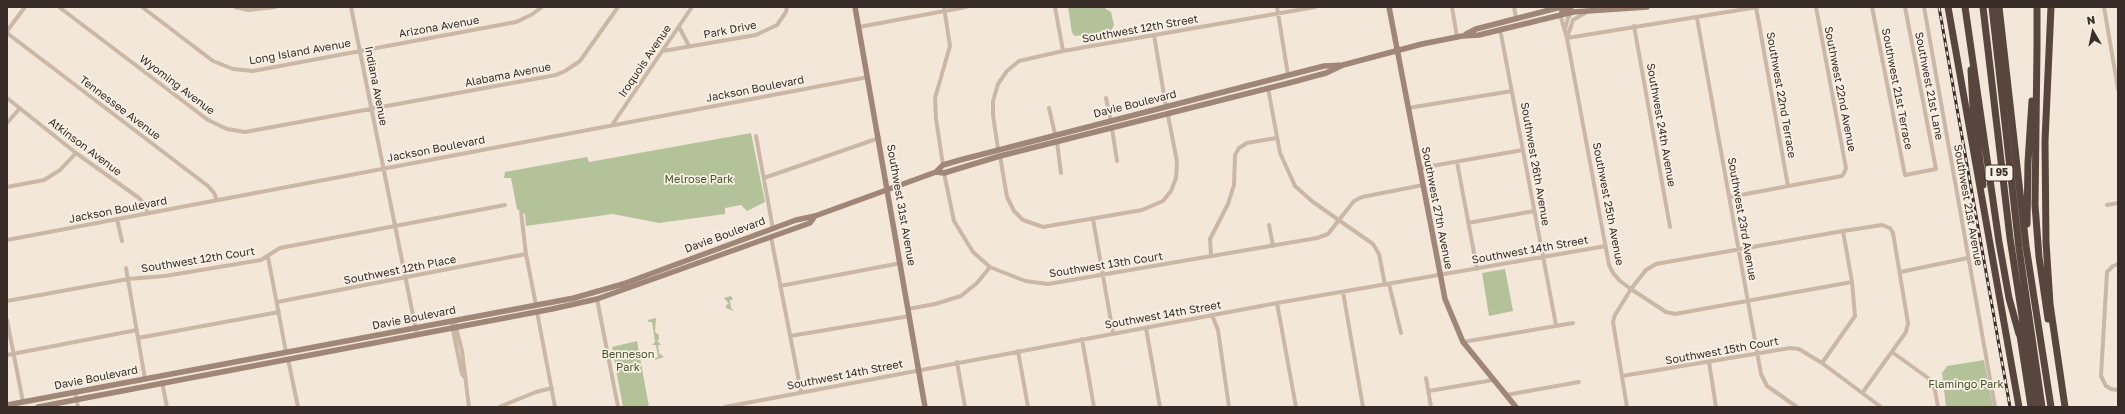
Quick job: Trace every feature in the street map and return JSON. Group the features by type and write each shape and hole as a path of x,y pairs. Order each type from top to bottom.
{"highway":[{"path":"1948,7 2019,407"},
{"path":"1966,7 2002,263 2009,298 2021,340"},
{"name":"I 95","path":"1979,7 2021,340 2031,407"},
{"path":"1983,7 2010,238 2036,407"},
{"path":"1992,7 2019,248 2042,407"},
{"name":"I 95","path":"1999,7 2026,246 2051,407"},
{"path":"2037,7 2035,164 2037,230 2045,303 2065,407"},
{"path":"2051,7 2045,141 2045,204 2048,276 2058,366"},
{"path":"1969,30 1973,107 1990,242"},
{"path":"2026,246 2028,156 2037,48"}],"main road":[{"name":"Southwest 31st Avenue","path":"855,7 869,77 925,407"},
{"name":"Southwest 27th Avenue","path":"1389,7 1444,299 1463,342 1516,407"},
{"name":"Davie Boulevard","path":"1460,36 1476,29 1561,7"},
{"path":"1550,17 1580,7"},
{"name":"Davie Boulevard","path":"7,405 574,298 623,284 812,215 815,216 888,188 936,172 944,172 1000,156 1168,115 1326,73 1343,65 1396,50 1460,36 1479,35 1572,10 1647,7"},
{"name":"Davie Boulevard","path":"936,172 943,166 998,149 1055,134 1324,66 1343,65"},
{"path":"1268,88 1285,82 1288,75"},
{"path":"1112,128 1116,122 1132,115"},
{"path":"973,164 996,154 998,149"},
{"name":"Davie Boulevard","path":"38,407 162,382 537,312 597,299 810,223 815,216"},
{"path":"597,299 602,293 623,284"},
{"path":"288,359 305,349"},
{"path":"272,362 286,352"}],"street":[{"path":"7,32 25,7"},
{"name":"Wyoming Avenue","path":"59,7 208,120 227,129 257,131 371,110"},
{"name":"Long Island Avenue","path":"142,7 214,61 238,70 264,70 360,51"},
{"path":"235,7 248,10 275,7"},
{"name":"Indiana Avenue","path":"351,7 417,334"},
{"name":"Arizona Avenue","path":"360,51 516,22 531,15 542,7"},
{"name":"Alabama Avenue","path":"371,110 541,78 565,71 580,61 587,53 618,7"},
{"name":"Iroquois Avenue","path":"612,125 692,7"},
{"name":"Park Drive","path":"663,51 761,33 777,25 786,12 787,7"},
{"path":"859,27 945,9 966,7"},
{"path":"1055,7 1063,51"},
{"path":"1278,7 1288,75"},
{"name":"Southwest 12th Street","path":"998,149 993,115 993,101 998,84 1007,71 1019,61 1063,51 1315,7"},
{"path":"1452,7 1460,36"},
{"path":"1514,7 1516,18"},
{"path":"1602,9 1575,18 1571,24 1567,38 1757,7"},
{"name":"Southwest 22nd Terrace","path":"1757,7 1788,186"},
{"name":"Southwest 22nd Avenue","path":"1788,186 1842,176 1846,168 1816,7"},
{"name":"Southwest 21st Terrace","path":"1872,7 1905,175 1936,169"},
{"name":"Southwest 21st Lane","path":"1905,7 1936,169"},
{"name":"Southwest 21st Avenue","path":"1924,7 1994,407"},
{"path":"2104,7 2118,89"},
{"path":"943,166 936,119 935,98 950,46 945,9"},
{"path":"1564,30 1572,10"},
{"name":"Southwest 25th Avenue","path":"1560,14 1567,38 1606,246 1613,273 1620,281 1666,312 1675,314 1852,282"},
{"name":"Southwest 23rd Avenue","path":"1697,18 1748,302 1764,382 1797,407"},
{"name":"Southwest 24th Avenue","path":"1634,26 1670,227"},
{"path":"679,27 689,46"},
{"name":"Southwest 26th Avenue","path":"1500,29 1556,325"},
{"name":"Tennessee Avenue","path":"7,32 208,186 214,193 217,200"},
{"path":"1154,36 1166,107"},
{"name":"Jackson Boulevard","path":"7,240 869,77"},
{"path":"1268,88 1276,138 1284,166 1295,186 1313,202 1373,244 1378,254 1401,334"},
{"path":"1408,108 1512,91"},
{"name":"Atkinson Avenue","path":"7,98 76,153 139,198 146,205 148,213"},
{"path":"1106,98 1111,121"},
{"path":"7,123 20,108"},
{"path":"1049,108 1055,134"},
{"path":"1000,156 1007,197 1014,211 1023,220 1043,227 1093,219 1151,207 1163,201 1171,191 1176,178 1177,162 1168,115"},
{"path":"1112,128 1117,161"},
{"path":"756,136 773,229"},
{"path":"764,178 879,138"},
{"path":"1211,256 1210,239 1228,204 1234,185 1235,155 1239,148 1247,143 1276,138"},
{"path":"1057,142 1061,172"},
{"path":"1420,168 1523,150"},
{"path":"7,187 44,180 60,170 76,153"},
{"path":"1457,162 1477,269"},
{"name":"Southwest 13th Court","path":"944,172 954,221 973,252 990,267 1025,281 1048,284 1317,238 1328,234 1354,201 1362,197 1423,185"},
{"path":"1730,197 1788,186"},
{"path":"2107,205 2118,203"},
{"name":"Southwest 12th Court","path":"7,301 128,279 165,276 261,260 268,257 280,248 505,206"},
{"path":"1468,223 1534,211"},
{"path":"521,212 526,254 536,305"},
{"path":"117,219 122,241"},
{"path":"1093,219 1113,333"},
{"path":"1269,225 1273,246"},
{"path":"1627,407 1613,322 1615,315 1646,270 1656,264 1882,225 1890,228 1893,233 1908,323 1906,332 1863,392"},
{"path":"1843,231 1852,282 1855,316 1822,363 1863,392 1881,407"},
{"path":"771,237 800,392"},
{"name":"Southwest 14th Street","path":"725,407 919,369 1276,303 1606,246"},
{"name":"Southwest 12th Place","path":"277,302 526,254"},
{"path":"268,257 286,352"},
{"path":"1900,272 1968,258"},
{"path":"780,286 901,263"},
{"path":"2118,264 2113,266 2107,272 2101,376 2106,386 2111,389 2118,390"},
{"path":"908,309 935,304 961,296 977,283 990,267"},
{"path":"126,268 145,379"},
{"path":"1343,292 1363,407"},
{"path":"597,299 618,407"},
{"path":"1276,303 1296,407"},
{"path":"138,338 279,312"},
{"path":"537,312 556,407"},
{"path":"1212,315 1218,330 1229,407"},
{"path":"790,336 910,316"},
{"path":"7,320 23,402"},
{"path":"453,321 466,379 469,407"},
{"path":"1463,342 1573,323"},
{"path":"1146,328 1160,407"},
{"path":"7,355 137,330"},
{"path":"1082,339 1094,407"},
{"name":"Southwest 15th Court","path":"1622,376 1790,348 1799,349 1822,363"},
{"path":"1018,351 1028,407"},
{"path":"1892,352 1928,378 1935,390 1938,407"},
{"path":"288,359 297,407"},
{"path":"957,362 965,407"},
{"path":"1709,362 1716,407"},
{"path":"1426,378 1431,407"},
{"path":"1429,391 1493,380"},
{"path":"162,382 167,407"},
{"path":"1506,395 1579,382"},
{"path":"498,407 552,388"},
{"path":"75,392 78,407"},
{"path":"749,402 752,407"}],"green space":[{"path":"1068,7 1103,7 1111,12 1114,25 1111,31 1075,36 1072,33"},
{"name":"Melrose Park","path":"751,133 765,202 747,211 741,205 725,208 725,214 659,223 613,214 526,226 525,214 517,209 511,178 504,178 505,172 587,157 589,162"},
{"path":"1505,269 1513,311 1489,316 1482,273"},
{"path":"731,296 733,300 730,300 731,308 734,311 726,308 726,305 729,304 724,298"},
{"path":"656,318 655,332 659,335 659,340 657,340 661,345 658,345 659,353 664,357 655,360 655,358 658,357 656,345 652,345 655,342 652,322 648,322 648,320"},
{"name":"Benneson Park","path":"637,341 649,407 623,407 612,347"},
{"name":"Flamingo Park","path":"1984,360 1993,407 1946,407 1942,373 1947,366"}],"railway":[{"path":"1939,7 2010,407"}]}
